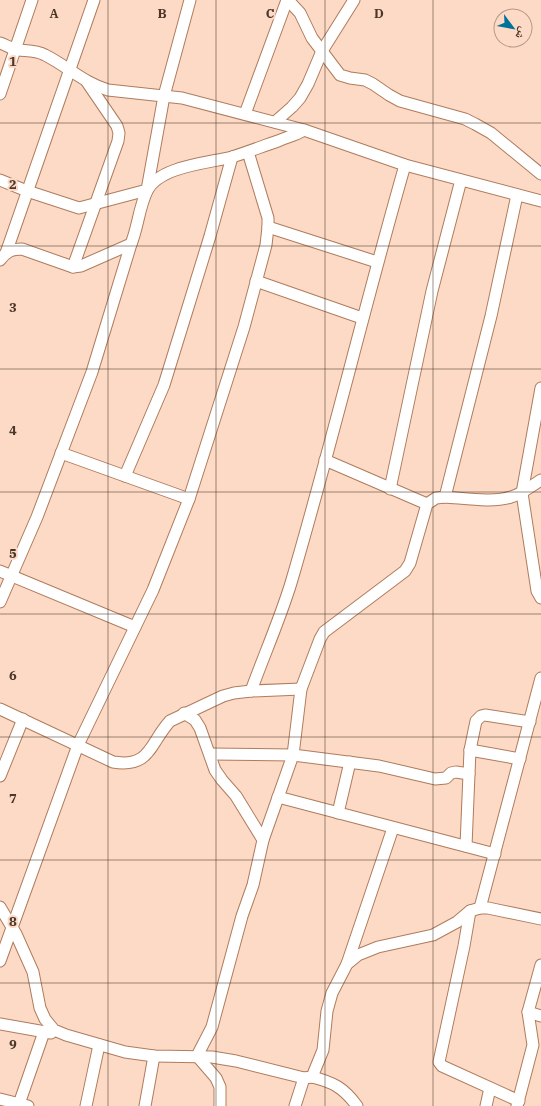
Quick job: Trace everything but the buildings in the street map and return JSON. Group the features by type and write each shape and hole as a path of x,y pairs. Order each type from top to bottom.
{"street":[{"path":"0,94 32,0"},
{"path":"3,256 94,0"},
{"path":"0,602 37,517 92,372 147,190 164,96 190,0"},
{"path":"245,114 288,0 300,13 312,38 340,75 365,80 400,101 465,119 490,133 541,174"},
{"path":"275,122 300,98 308,84 322,51 354,0"},
{"path":"0,43 16,50 34,51 45,55 70,70 86,82 108,90 182,98 245,114 304,130 405,165 541,201"},
{"path":"73,267 94,204 118,141 119,133 117,126 86,82"},
{"path":"0,180 27,191 79,208 147,190 166,173 181,168 232,157 304,130"},
{"path":"0,961 78,745 153,590 189,499 244,327 266,245 268,227 268,218 248,152"},
{"path":"125,476 164,385 210,236 232,157"},
{"path":"251,691 290,584 325,460 377,262 405,165"},
{"path":"390,489 432,291 461,180"},
{"path":"445,497 491,316 517,195"},
{"path":"268,227 377,262"},
{"path":"3,256 15,249 22,249 73,267 81,266 131,244"},
{"path":"256,281 362,318"},
{"path":"541,388 522,492 538,591 541,598"},
{"path":"61,453 189,499"},
{"path":"325,460 427,504"},
{"path":"197,1056 212,1027 242,916 254,885 263,840 293,755 301,689 320,638 324,632 405,571 410,563 427,504 436,498 445,497 498,500 510,498 541,480"},
{"path":"0,571 135,627"},
{"path":"541,678 495,854 475,909 464,946 439,1062 442,1066 490,1088 518,1104 533,1046 528,1012 541,965"},
{"path":"0,709 113,762 125,764 135,762 144,757 164,727 170,721 184,713 223,696 251,691 301,689"},
{"path":"184,713 195,720 200,728 215,770 236,796 263,840"},
{"path":"466,846 470,750 476,720 485,715 530,722"},
{"path":"0,776 23,719"},
{"path":"470,750 520,759"},
{"path":"210,754 293,755 379,766 441,780 446,778 451,773 456,772 469,774"},
{"path":"338,813 350,762"},
{"path":"278,797 495,854"},
{"path":"295,1106 323,1050 327,1011 332,993 347,964 393,828"},
{"path":"0,907 12,927 33,972 40,1008 45,1019 54,1030 66,1035 125,1052 154,1056 197,1056 236,1061 308,1078 326,1080 340,1087 350,1096 357,1106"},
{"path":"347,964 358,955 378,947 433,935 457,922 475,909 488,908 541,919"},
{"path":"528,1012 541,1016"},
{"path":"0,1024 66,1035"},
{"path":"0,1099 24,1105 44,1032"},
{"path":"86,1106 99,1045"},
{"path":"145,1106 154,1056"},
{"path":"197,1056 216,1078 220,1087 220,1106"},
{"path":"486,1106 490,1088"}]}
